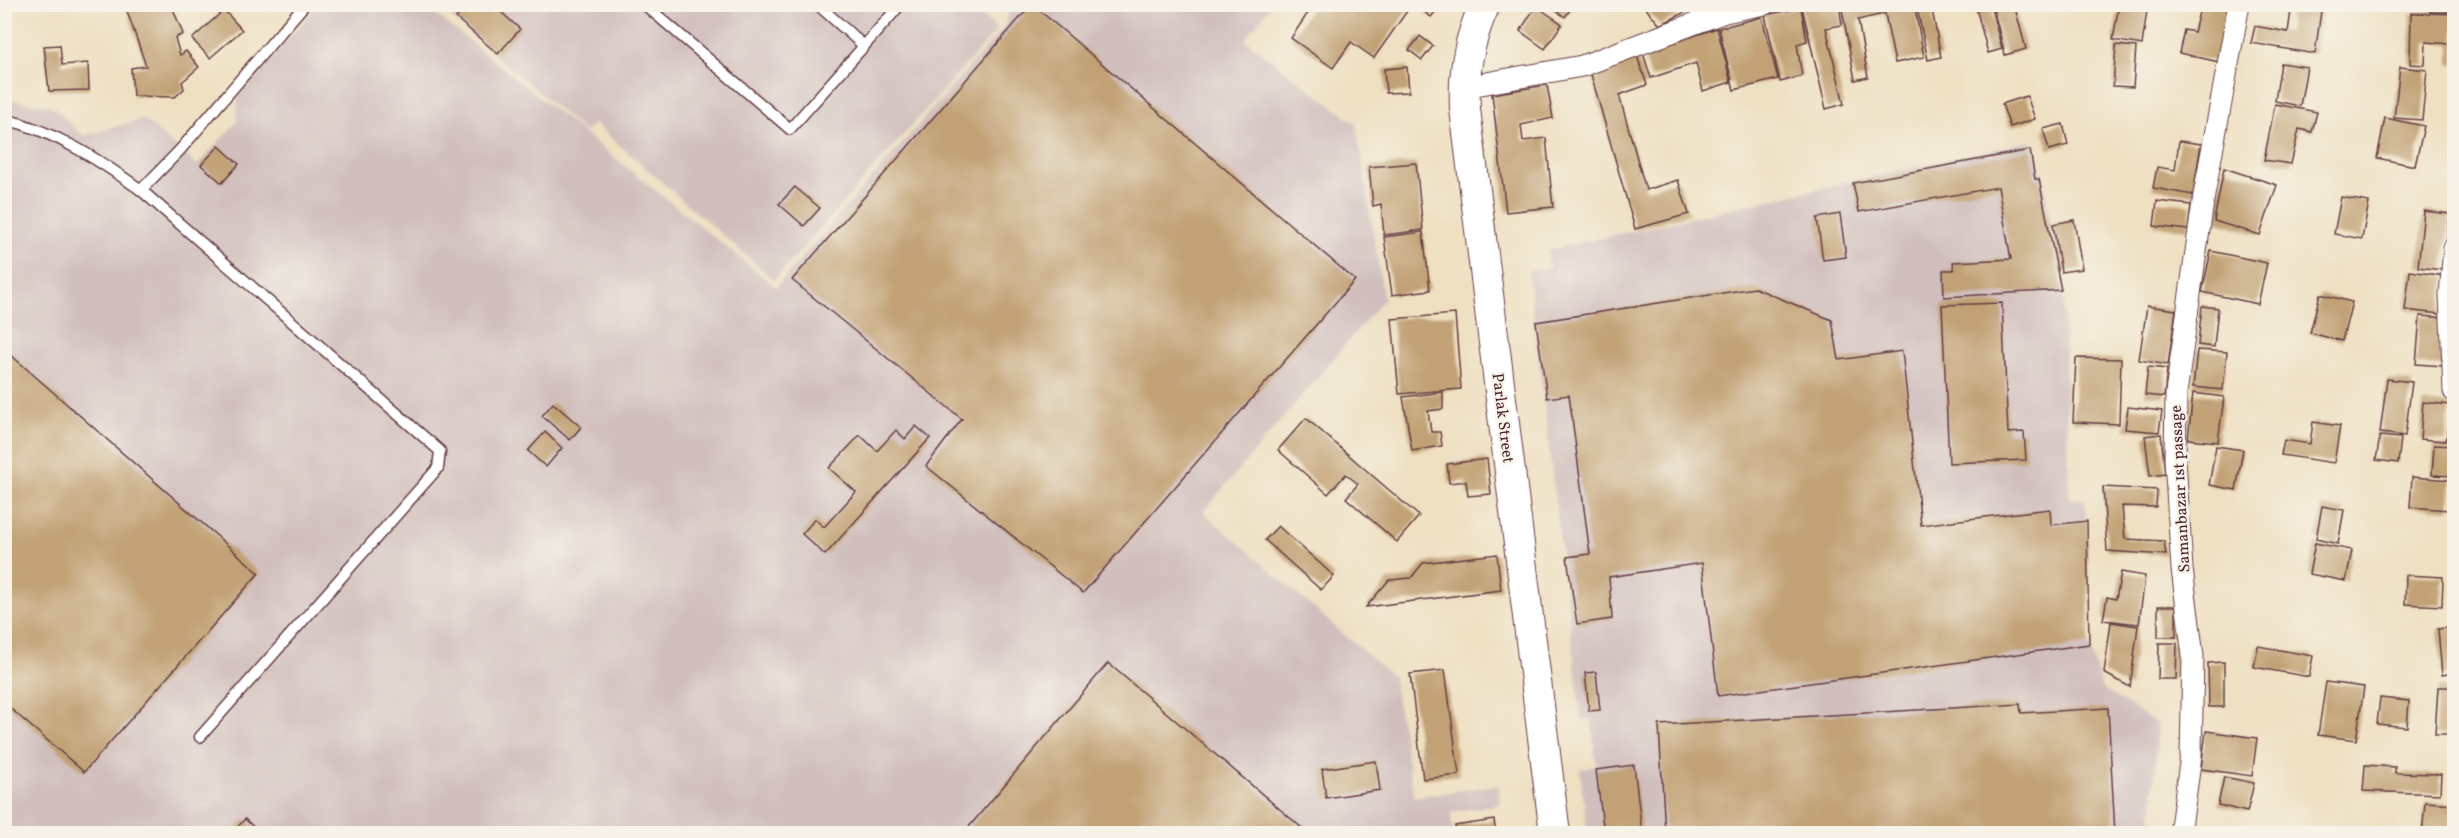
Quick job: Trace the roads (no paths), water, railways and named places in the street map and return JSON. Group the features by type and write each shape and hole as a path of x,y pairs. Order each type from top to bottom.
{"main road":[{"name":"Parlak Street","path":"1485,4 1472,38 1464,87 1556,834"}],"street":[{"path":"1464,87 1582,66 1728,8 1765,4"},
{"name":"Samanbazar 1st passage","path":"2180,834 2191,756 2193,656 2181,558 2175,459 2176,393 2204,195 2239,4"},
{"path":"2454,248 2450,295 2454,391"}],"lane":[{"path":"141,190 180,150 305,4"},
{"path":"644,4 790,129 901,4"},
{"path":"817,4 864,46"},
{"path":"4,119 32,126 102,162 141,190 440,451 438,468 200,737"}]}
